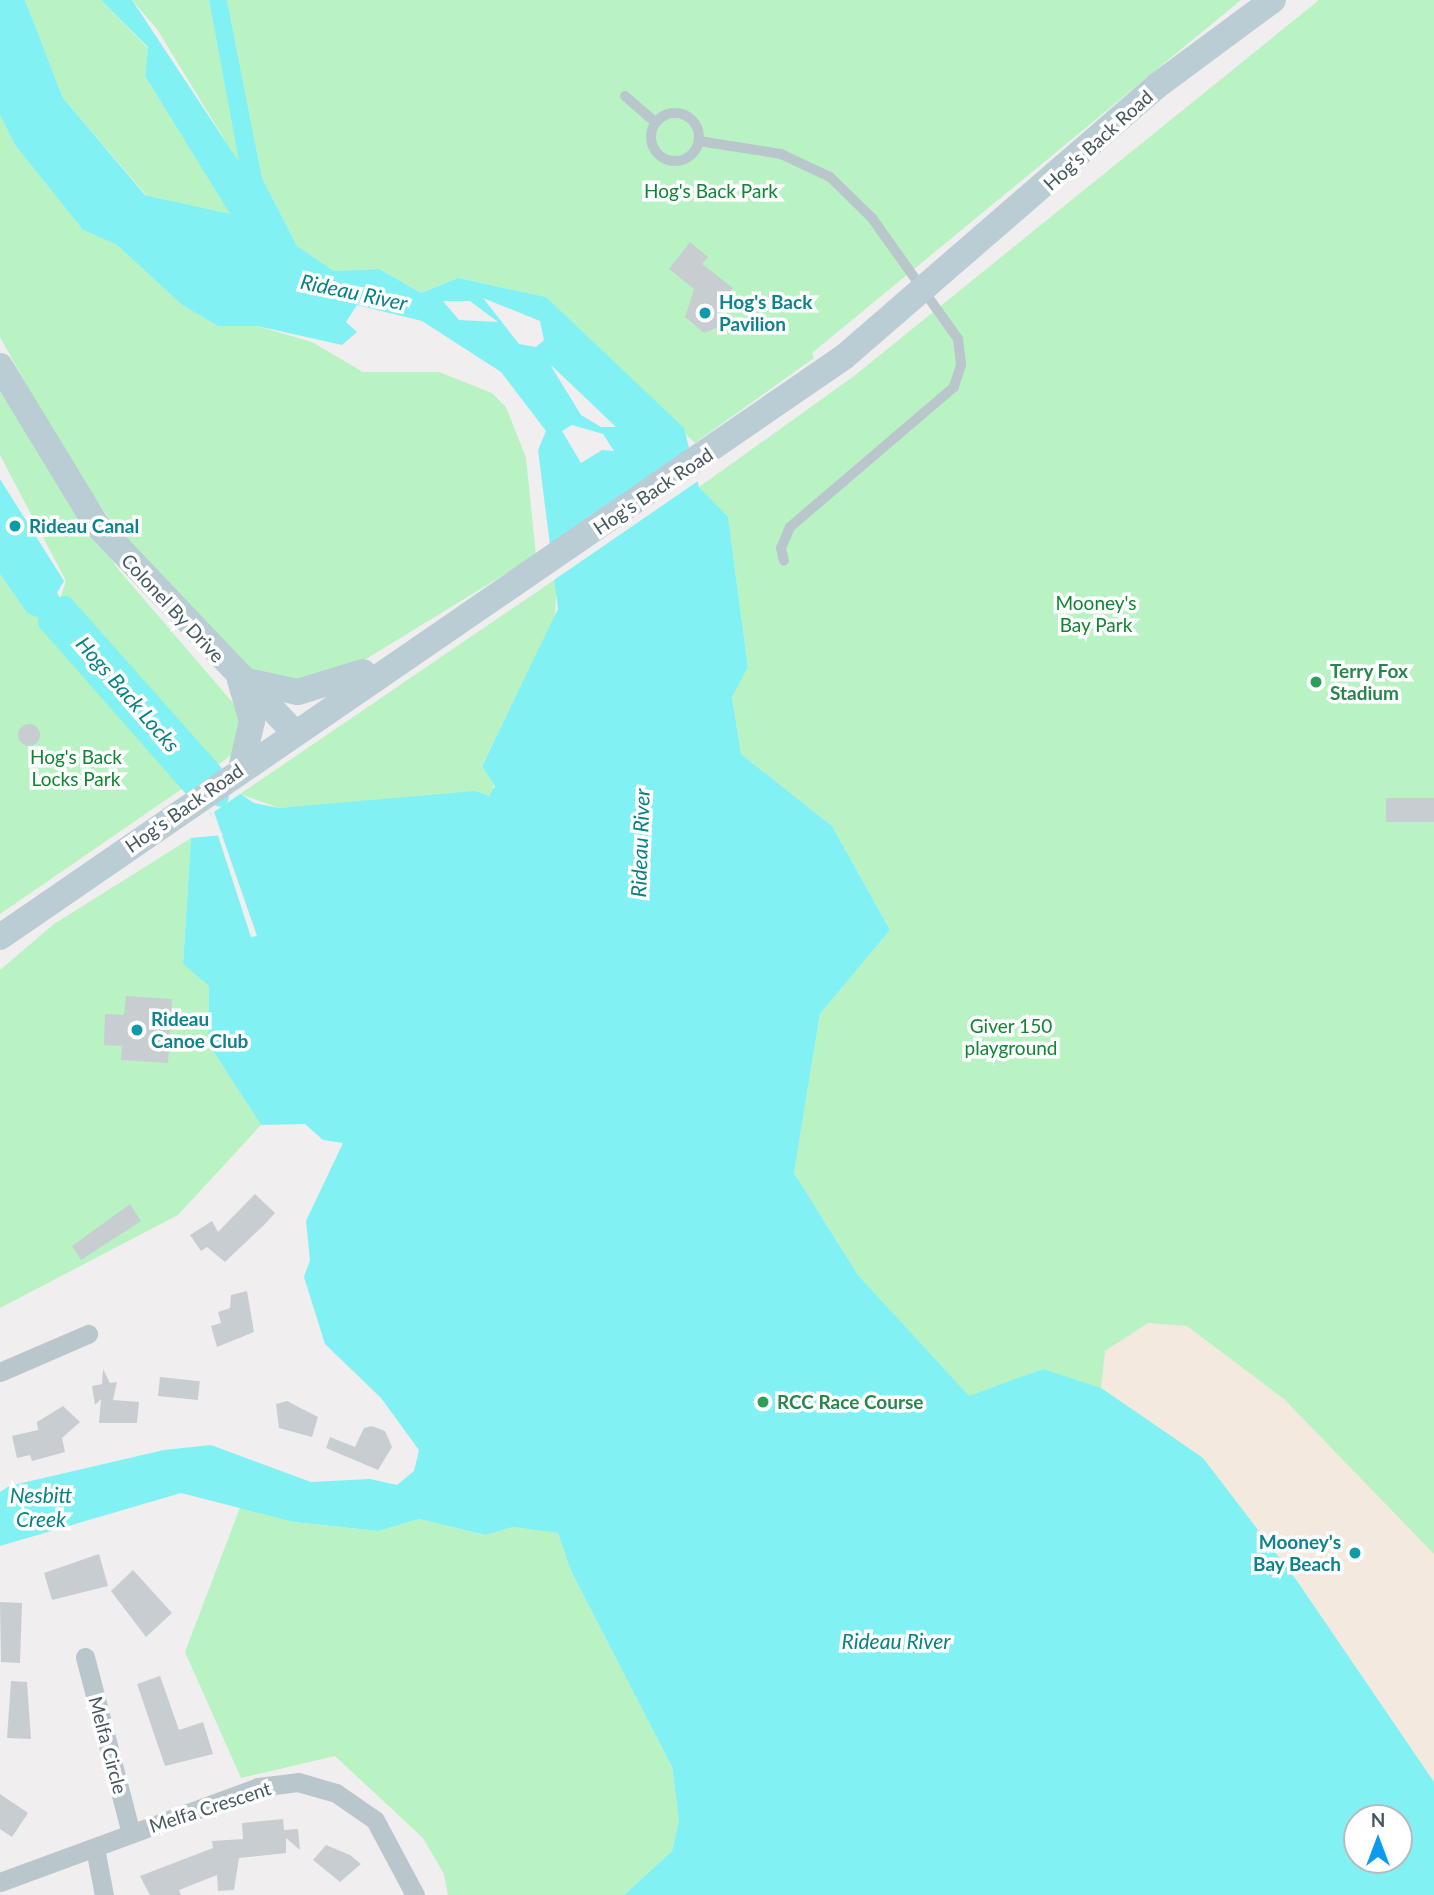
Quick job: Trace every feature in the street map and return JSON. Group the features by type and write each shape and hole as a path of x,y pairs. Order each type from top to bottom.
{"main road":[{"name":"Hog's Back Road","path":"0,937 293,732 716,448 927,292 1158,86 1273,0"},
{"name":"Colonel By Drive","path":"0,366 96,524 293,732"},
{"path":"240,769 252,722 240,679 304,691 339,683 426,644"}],"street":[{"path":"0,1372 88,1334"},
{"name":"Melfa Circle","path":"85,1657 131,1833"},
{"name":"Melfa Crescent","path":"0,1882 258,1787 298,1782 336,1793 375,1821 415,1895"},
{"path":"96,1848 104,1895"}],"lane":[{"path":"625,96 655,122"},
{"path":"669,113 684,114 696,125 699,141 691,155 669,161 652,145 655,122 669,113"},
{"path":"699,141 797,158 830,177 864,208 927,292 958,339 961,365 954,387 790,527 781,548 784,561"}],"green space":[{"path":"25,0 101,0 148,48 145,76 231,215 146,195 63,98"},
{"path":"132,0 209,0 240,165 157,29"},
{"name":"Hog's Back Park","path":"227,0 1241,0 812,353 814,358 695,443 546,297 458,278 421,293 379,269 334,271 297,246 262,178"},
{"name":"Mooney's Bay Park","path":"1319,0 1434,0 1434,1782 1297,1581 1203,1458 1043,1369 969,1397 858,1275 794,1173 820,1014 890,930 832,826 741,754 732,697 748,666 728,518 699,487 854,376"},
{"path":"0,115 15,145 83,230 117,245 182,305 218,326 257,326 312,342 363,372 439,372 492,393 506,407 526,458 536,555 353,667 303,686 252,671 115,527 61,448 0,337"},
{"path":"0,391 118,569 240,711 239,749 214,768 61,596 66,581 0,455"},
{"name":"Hog's Back Locks Park","path":"0,574 27,613 47,622 189,784 0,914"},
{"path":"557,578 555,618 482,765 494,783 492,795 279,808 240,794"},
{"name":"Rideau Canoe Club","path":"191,838 183,964 209,985 208,1043 261,1125 178,1215 0,1308 0,970 54,924"},
{"path":"241,1505 294,1522 379,1531 419,1519 484,1535 513,1527 558,1533 571,1571 672,1767 679,1820 672,1851 624,1895 448,1895 444,1874 423,1838 335,1756 241,1778 185,1652"}],"sand":[{"name":"Mooney's Bay Beach","path":"1148,1323 1187,1326 1284,1399 1434,1554 1434,1782 1297,1581 1203,1458 1101,1388 1105,1351"}],"water":[{"name":"Rideau River","path":"0,0 25,0 63,98 145,195 230,214 145,76 148,47 101,0 132,0 239,162 209,0 227,0 262,178 297,246 334,271 379,269 421,293 458,278 546,297 684,428 699,487 728,517 748,667 732,697 741,754 832,826 890,930 820,1014 794,1173 858,1275 969,1396 1043,1369 1101,1388 1203,1458 1297,1581 1434,1782 1434,1895 624,1895 672,1851 679,1820 672,1767 571,1571 558,1533 513,1527 485,1535 419,1519 379,1531 294,1522 181,1493 0,1546 0,1492 9,1486 164,1450 211,1445 311,1482 370,1479 397,1485 414,1471 419,1450 381,1398 325,1344 304,1277 310,1260 306,1221 343,1143 323,1140 305,1124 261,1125 208,1043 209,986 183,964 191,838 223,835 198,794 220,780 254,803 279,808 475,791 489,796 495,786 482,766 558,609 538,450 546,431 501,372 422,321 357,305 346,322 357,332 342,345 257,326 218,326 182,305 117,245 83,230 15,145 0,115","holes":["483,298 540,321 544,340 536,347 519,344","443,301 470,301 498,322 459,320","552,366 616,427 601,427 581,415","572,425 603,434 614,451 602,450 581,463 562,431"]},
{"name":"Rideau Canal","path":"0,479 64,581 57,593 65,605 47,622 27,613 0,574"}],"pier":[{"path":"694,448 701,479 554,580 547,550"},
{"path":"222,777 243,792 214,812 257,936 251,937 211,814 196,796"}],"building":[{"path":"690,242 708,257 702,264 733,288 722,301 721,326 704,333 685,317 694,289 669,269"},
{"path":"25,724 33,724 40,731 40,739 33,746 25,746 18,739 18,731"},
{"path":"1386,798 1434,798 1434,822 1386,822"},
{"name":"Rideau Canoe Club","path":"126,996 172,999 168,1063 121,1060 122,1046 104,1045 105,1014 124,1015"},
{"path":"255,1194 275,1213 264,1225 225,1262 207,1247 201,1251 190,1235 212,1221 218,1232"},
{"path":"130,1204 141,1221 81,1260 72,1246"},
{"path":"247,1291 254,1332 217,1347 211,1326 221,1323 218,1312 230,1308 231,1295"},
{"path":"103,1369 110,1383 117,1382 113,1400 139,1402 137,1423 99,1423 101,1399 95,1405 92,1386 102,1384"},
{"path":"160,1377 200,1381 198,1400 158,1396"},
{"path":"287,1401 318,1417 312,1437 279,1428 276,1404"},
{"path":"63,1406 80,1422 62,1438 65,1452 32,1461 30,1455 17,1458 12,1436 38,1430 37,1422"},
{"path":"372,1426 385,1431 392,1447 378,1470 326,1448 330,1437 355,1447 364,1428"},
{"path":"99,1554 108,1586 52,1600 44,1573"},
{"path":"133,1570 172,1613 146,1637 111,1591"},
{"path":"0,1602 22,1603 20,1663 1,1662"},
{"path":"160,1676 179,1730 203,1722 213,1754 165,1766 137,1684"},
{"path":"11,1681 27,1682 31,1739 7,1738"},
{"path":"0,1794 28,1813 12,1837 0,1829"},
{"path":"283,1819 284,1830 298,1829 300,1850 286,1838 286,1853 239,1858 234,1890 218,1891 217,1875 179,1890 181,1895 150,1895 140,1876 213,1848 212,1841 243,1839 242,1823"},
{"path":"326,1845 350,1855 361,1864 340,1882 313,1860"}],"waterway":[{"name":"Hogs Back Locks","path":"44,594 220,798"},
{"path":"65,605 201,758 220,780 198,794 47,622 65,605"}],"place":[{"name":"Hog's Back Pavilion","path":"705,313"},
{"name":"Rideau Canal","path":"15,526"},
{"name":"Terry Fox Stadium","path":"1316,682"},
{"name":"Rideau Canoe Club","path":"137,1030"},
{"name":"RCC Race Course","path":"763,1402"},
{"name":"Mooney's Bay Beach","path":"1355,1553"}],"park label":[{"name":"Giver 150 playground","path":"1011,1037"}],"water label":[{"name":"Nesbitt Creek","path":"41,1507"}]}
